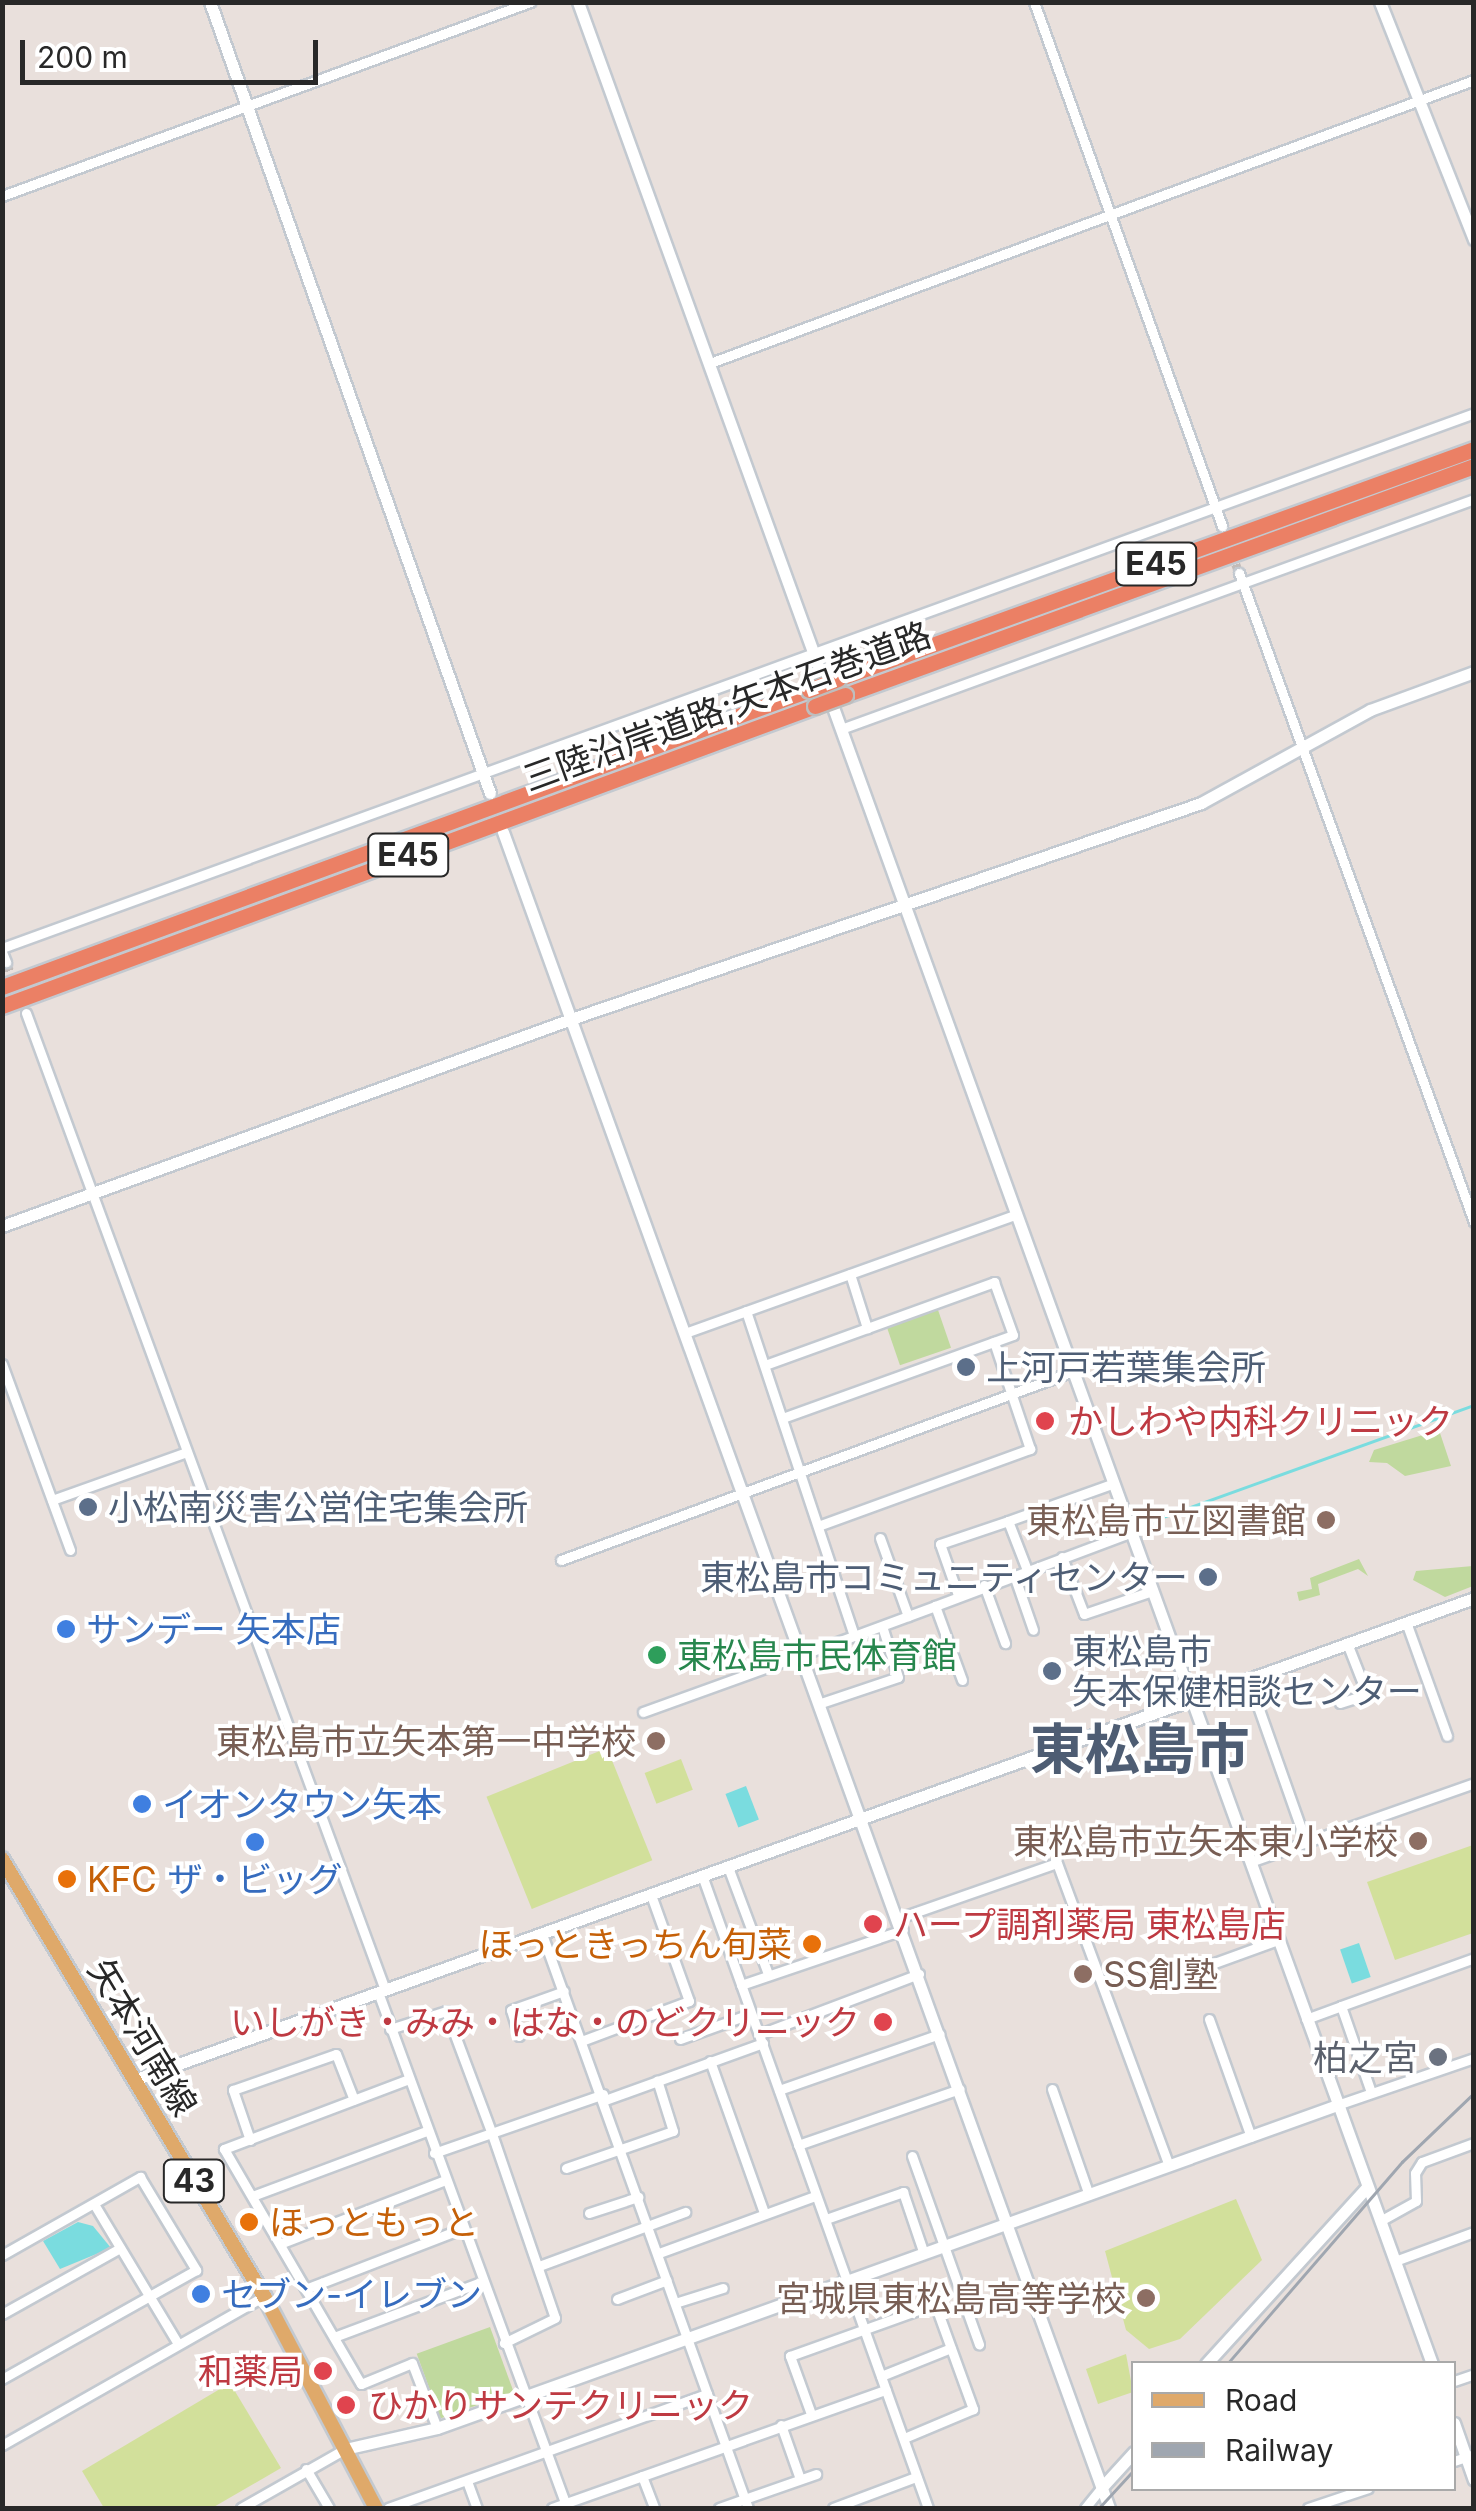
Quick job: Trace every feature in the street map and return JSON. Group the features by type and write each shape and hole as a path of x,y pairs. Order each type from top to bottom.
{"highway":[{"name":"三陸沿岸道路;矢本石巻道路","path":"2,1006 1474,448"},
{"name":"三陸沿岸道路;矢本石巻道路","path":"841,687 1474,466"},
{"name":"三陸沿岸道路;矢本石巻道路","path":"2,987 812,698"}],"main road":[{"name":"矢本河南線","path":"2,1859 264,2296 376,2508"}],"street":[{"path":"210,2 490,793"},
{"path":"2,196 530,2"},
{"path":"578,2 1431,2361"},
{"path":"1034,2 1222,526"},
{"path":"1380,2 1474,240"},
{"path":"710,364 1474,80"},
{"path":"4,954 483,774 1474,413"},
{"path":"841,729 1240,578 1474,499"},
{"path":"1240,578 1474,1222"},
{"path":"2,1226 571,1019 1200,803 1370,710 1474,672"},
{"path":"503,832 1110,2508"},
{"path":"26,1013 381,1991 390,2029 444,2182 566,2506"},
{"path":"685,1332 1015,1215"},
{"path":"850,1274 867,1328"},
{"path":"765,1365 994,1282 1012,1335 782,1418"},
{"path":"746,1311 854,1636"},
{"path":"818,1526 1030,1449 994,1342"},
{"path":"2,1364 70,1550"},
{"path":"561,1560 1071,1372"},
{"path":"52,1500 187,1452"},
{"path":"958,1595 940,1544 1112,1484"},
{"path":"1008,1521 1026,1570"},
{"path":"643,1712 1129,1533"},
{"path":"880,1538 908,1616"},
{"path":"1062,1558 1084,1614 1150,1592"},
{"path":"1014,1575 1034,1630"},
{"path":"984,1586 1006,1644"},
{"path":"134,2080 1474,1598"},
{"path":"935,1606 962,1680"},
{"path":"1406,1622 1447,1736"},
{"path":"818,1704 898,1677 882,1626"},
{"path":"1340,1703 1367,1694 1347,1643"},
{"path":"1248,1678 1306,1843"},
{"path":"1250,1862 1474,1783"},
{"path":"741,1985 1056,1863 1169,2166"},
{"path":"728,1867 768,1974"},
{"path":"703,1878 928,2508"},
{"path":"584,2040 688,2001 651,1896"},
{"path":"542,1934 584,2040 746,2504"},
{"path":"1195,1970 1278,1940"},
{"path":"1306,2019 1474,1958"},
{"path":"434,2153 710,2061 919,1974"},
{"path":"518,2036 511,2010 564,1991"},
{"path":"1341,2006 1371,2092"},
{"path":"390,2029 446,2010 492,2134 556,2318 504,2343"},
{"path":"680,2040 750,2014"},
{"path":"1209,2019 1251,2137"},
{"path":"779,2090 940,2034"},
{"path":"250,2140 234,2090 336,2054 354,2100"},
{"path":"241,2508 345,2449 436,2428 524,2393 1474,2058"},
{"path":"710,2061 764,2213"},
{"path":"409,2079 224,2150 255,2196 362,2384 412,2364 436,2428"},
{"path":"566,2168 673,2131 657,2080"},
{"path":"1052,2088 1089,2194"},
{"path":"798,2145 960,2090"},
{"path":"255,2196 426,2131"},
{"path":"1380,2221 1416,2200 1415,2173 1422,2162 1474,2142"},
{"path":"912,2156 979,2344"},
{"path":"2,2256 140,2177 196,2270 3,2378"},
{"path":"282,2243 444,2182"},
{"path":"1209,2361 1367,2187"},
{"path":"826,2219 903,2192 924,2251"},
{"path":"658,2254 815,2196"},
{"path":"589,2213 638,2197"},
{"path":"94,2204 178,2344"},
{"path":"539,2266 686,2212"},
{"path":"308,2288 462,2229"},
{"path":"1394,2260 1474,2232"},
{"path":"2,2314 120,2248"},
{"path":"617,2299 667,2280"},
{"path":"334,2337 481,2282"},
{"path":"675,2302 723,2288"},
{"path":"2,2445 264,2296"},
{"path":"811,2414 790,2356 935,2304 973,2410 904,2438"},
{"path":"881,2376 951,2348"},
{"path":"552,2508 886,2390"},
{"path":"388,2508 706,2394"},
{"path":"782,2425 800,2479"},
{"path":"1456,2430 1474,2480"},
{"path":"1084,2508 1131,2455"},
{"path":"306,2468 329,2508"},
{"path":"719,2508 746,2504 816,2474"},
{"path":"642,2476 654,2508"},
{"path":"832,2508 916,2477"},
{"path":"468,2481 477,2508"},
{"path":"1308,2508 1359,2491"},
{"path":"862,2497 866,2508"}],"green space":[{"path":"937,1307 951,1348 900,1365 886,1325"},
{"path":"1439,1430 1451,1466 1405,1476 1387,1463 1369,1462 1374,1450"},
{"path":"1359,1559 1368,1576 1358,1569 1318,1584 1320,1595 1299,1601 1297,1592 1312,1589 1310,1578"},
{"path":"1473,1566 1473,1586 1445,1597 1413,1580 1416,1571"},
{"path":"607,1748 652,1860 532,1909 486,1797"},
{"path":"681,1759 693,1790 656,1804 645,1773"},
{"path":"1473,1845 1473,1933 1395,1960 1367,1882"},
{"path":"1236,2199 1262,2260 1180,2339 1149,2349 1126,2330 1105,2251"},
{"path":"490,2327 514,2392 440,2419 417,2354"},
{"path":"1126,2354 1131,2393 1098,2404 1086,2369"},
{"path":"230,2383 281,2468 212,2508 104,2508 82,2471"}],"water":[{"path":"746,1786 759,1820 738,1827 725,1794"},
{"path":"1359,1943 1371,1977 1352,1984 1340,1950"},
{"path":"78,2222 93,2226 111,2248 60,2269 43,2241"}],"waterway":[{"path":"1146,1523 1474,1405"}],"tunnel":[{"path":"1222,526 1239,573"},
{"path":"6,962 26,1013"}],"railway":[{"path":"1230,2361 1402,2162 1474,2093"},
{"path":"1099,2508 1131,2473"}],"place":[{"name":"上河戸若葉集会所","path":"966,1367"},
{"name":"かしわや内科クリニック","path":"1045,1421"},
{"name":"小松南災害公営住宅集会所","path":"88,1507"},
{"name":"東松島市立図書館","path":"1326,1520"},
{"name":"東松島市コミュニティセンター","path":"1208,1577"},
{"name":"サンデー 矢本店","path":"66,1629"},
{"name":"東松島市民体育館","path":"657,1655"},
{"name":"東松島市 矢本保健相談センター","path":"1052,1671"},
{"name":"東松島市立矢本第一中学校","path":"656,1741"},
{"name":"イオンタウン矢本","path":"142,1804"},
{"name":"東松島市立矢本東小学校","path":"1418,1841"},
{"name":"ザ・ビッグ","path":"255,1842"},
{"name":"KFC","path":"67,1879"},
{"name":"ハープ調剤薬局 東松島店","path":"873,1924"},
{"name":"ほっときっちん旬菜","path":"812,1944"},
{"name":"SS創塾","path":"1083,1974"},
{"name":"いしがき・みみ・はな・のどクリニック","path":"883,2022"},
{"name":"柏之宮","path":"1438,2057"},
{"name":"ほっともっと","path":"249,2222"},
{"name":"セブン-イレブン","path":"201,2294"},
{"name":"宮城県東松島高等学校","path":"1146,2298"},
{"name":"和薬局","path":"323,2371"},
{"name":"ひかりサンテクリニック","path":"346,2405"}],"district":[{"name":"東松島市","path":"1140,1750"}]}
